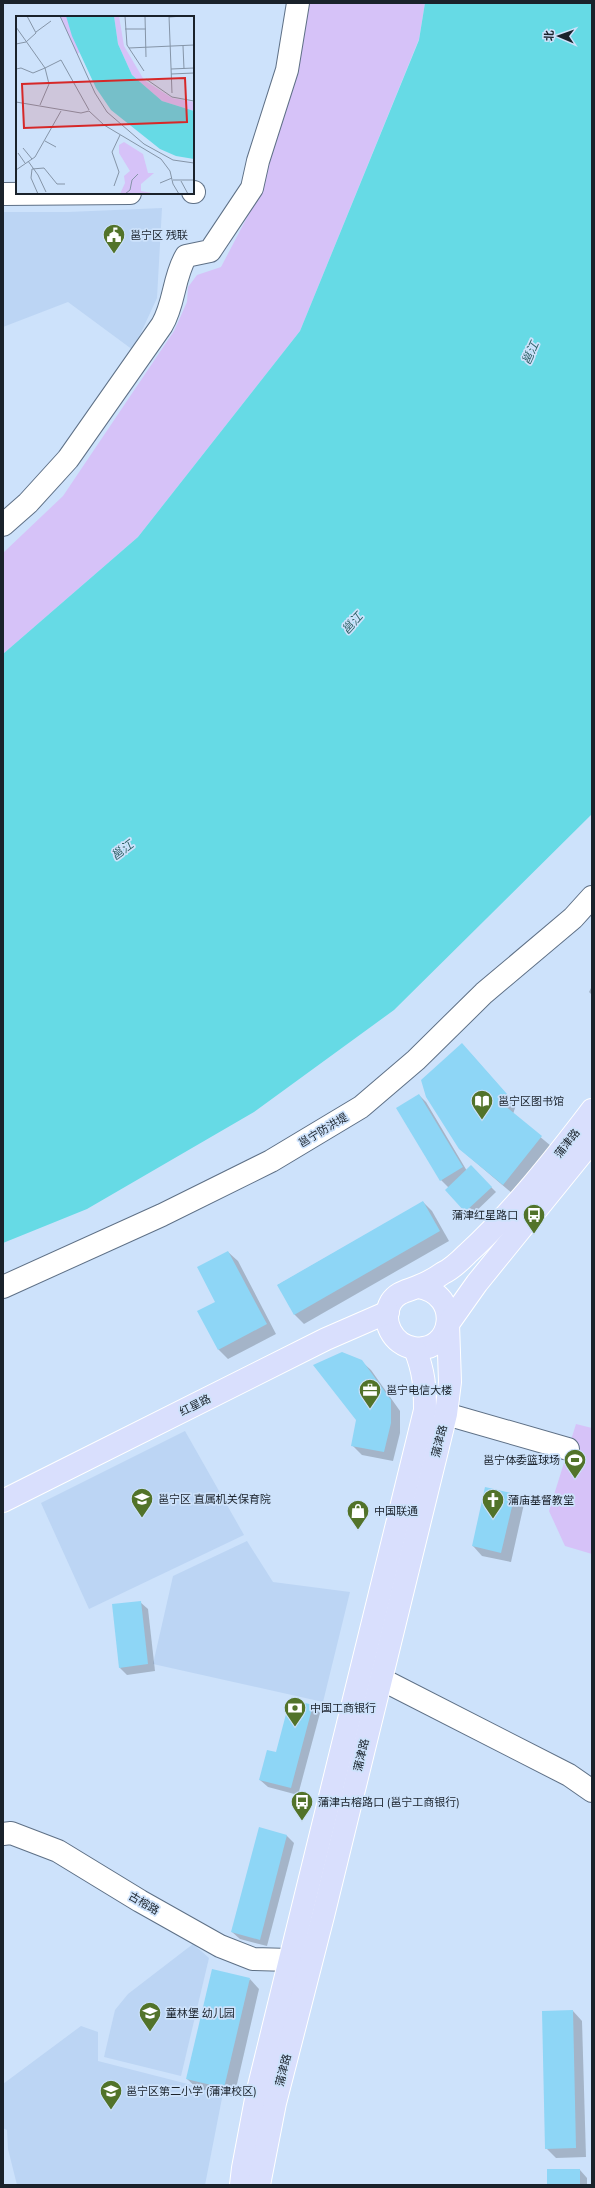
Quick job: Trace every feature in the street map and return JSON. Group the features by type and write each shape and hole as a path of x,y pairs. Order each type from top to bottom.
{"main road":[{"name":"蒲津路","path":"418,1287 445,1272 498,1224 556,1157 592,1110"},
{"name":"蒲津路","path":"242,2185 243,2168 257,2094 424,1410 425,1382 423,1368 414,1349 428,1347 440,1340 448,1324 477,1283 592,1141"},
{"name":"蒲津路","path":"259,2185 274,2103 446,1414 450,1382 446,1306 441,1298 427,1288 418,1287 407,1289 398,1294 391,1302 388,1312"},
{"path":"388,1312 387,1322 390,1332 396,1340 405,1346 414,1349"},
{"name":"红星路","path":"3,1501 326,1339 388,1312"}],"street":[{"path":"3,525 28,503 68,460 162,325 172,304 177,276 186,256 210,251 248,195 287,70 298,3"},
{"path":"3,194 16,194"},
{"name":"邕宁防洪堤","path":"3,1287 162,1215 271,1161 361,1107 416,1060 484,993 573,918 592,897"},
{"path":"446,1414 568,1449"},
{"path":"381,1679 569,1775 592,1791"},
{"name":"古榕路","path":"3,1834 11,1833 58,1851 140,1901 220,1946 253,1959 290,1960"}],"shaded area":[{"path":"306,3 425,3 419,39 300,331 138,537 3,654 3,553 63,496 174,331 187,302 188,287 197,275 221,267 263,187 267,156"},
{"name":"邕宁区 残联","path":"162,208 157,298 133,350 68,302 3,327 3,212 68,212"},
{"name":"邕宁体委篮球场","path":"576,1424 592,1428 592,1554 565,1546 549,1511"},
{"name":"邕宁区 直属机关保育院","path":"185,1431 244,1535 89,1609 41,1503"},
{"path":"247,1541 273,1582 350,1592 323,1702 153,1664 173,1576"},
{"name":"童林堡 幼儿园","path":"193,1944 209,1958 181,2076 104,2057 115,2010 128,1994"},
{"name":"邕宁区第二小学 (蒲津校区)","path":"81,2026 98,2032 98,2061 223,2093 205,2185 17,2185 8,2149 7,2130 3,2128 3,2084"}],"water":[{"name":"邕江","path":"425,3 592,3 592,814 394,1010 254,1112 87,1209 3,1243 3,654 138,537 300,331 419,40"}],"building":[{"name":"邕宁区图书馆","path":"462,1043 507,1094 504,1105 542,1136 503,1185 459,1149 426,1097 421,1080"},
{"path":"419,1094 463,1167 440,1181 396,1108"},
{"path":"471,1165 492,1187 465,1212 445,1190"},
{"path":"423,1201 440,1231 294,1315 277,1285"},
{"path":"228,1251 267,1324 218,1350 197,1311 215,1302 197,1267"},
{"name":"邕宁电信大楼","path":"342,1352 362,1360 391,1400 391,1423 384,1452 351,1446 356,1420 313,1365"},
{"name":"蒲庙基督教堂","path":"485,1487 515,1494 501,1553 472,1546"},
{"path":"141,1601 148,1664 119,1668 112,1604"},
{"name":"中国工商银行","path":"290,1699 313,1705 291,1788 259,1780 267,1750 276,1752"},
{"path":"259,1827 287,1835 260,1940 231,1932"},
{"path":"212,1969 250,1978 224,2088 186,2079"},
{"path":"573,2010 576,2148 545,2149 542,2011"},
{"path":"547,2169 580,2169 580,2185 547,2185"}],"place":[{"name":"邕宁区 残联","path":"114,254"},
{"name":"邕宁区图书馆","path":"482,1120"},
{"name":"蒲津红星路口","path":"534,1234"},
{"name":"邕宁电信大楼","path":"370,1410"},
{"name":"邕宁体委篮球场","path":"575,1480"},
{"name":"邕宁区 直属机关保育院","path":"142,1518"},
{"name":"蒲庙基督教堂","path":"493,1520"},
{"name":"中国联通","path":"358,1530"},
{"name":"中国工商银行","path":"295,1728"},
{"name":"蒲津古榕路口 (邕宁工商银行)","path":"302,1822"},
{"name":"童林堡 幼儿园","path":"150,2032"},
{"name":"邕宁区第二小学 (蒲津校区)","path":"111,2110"}]}
